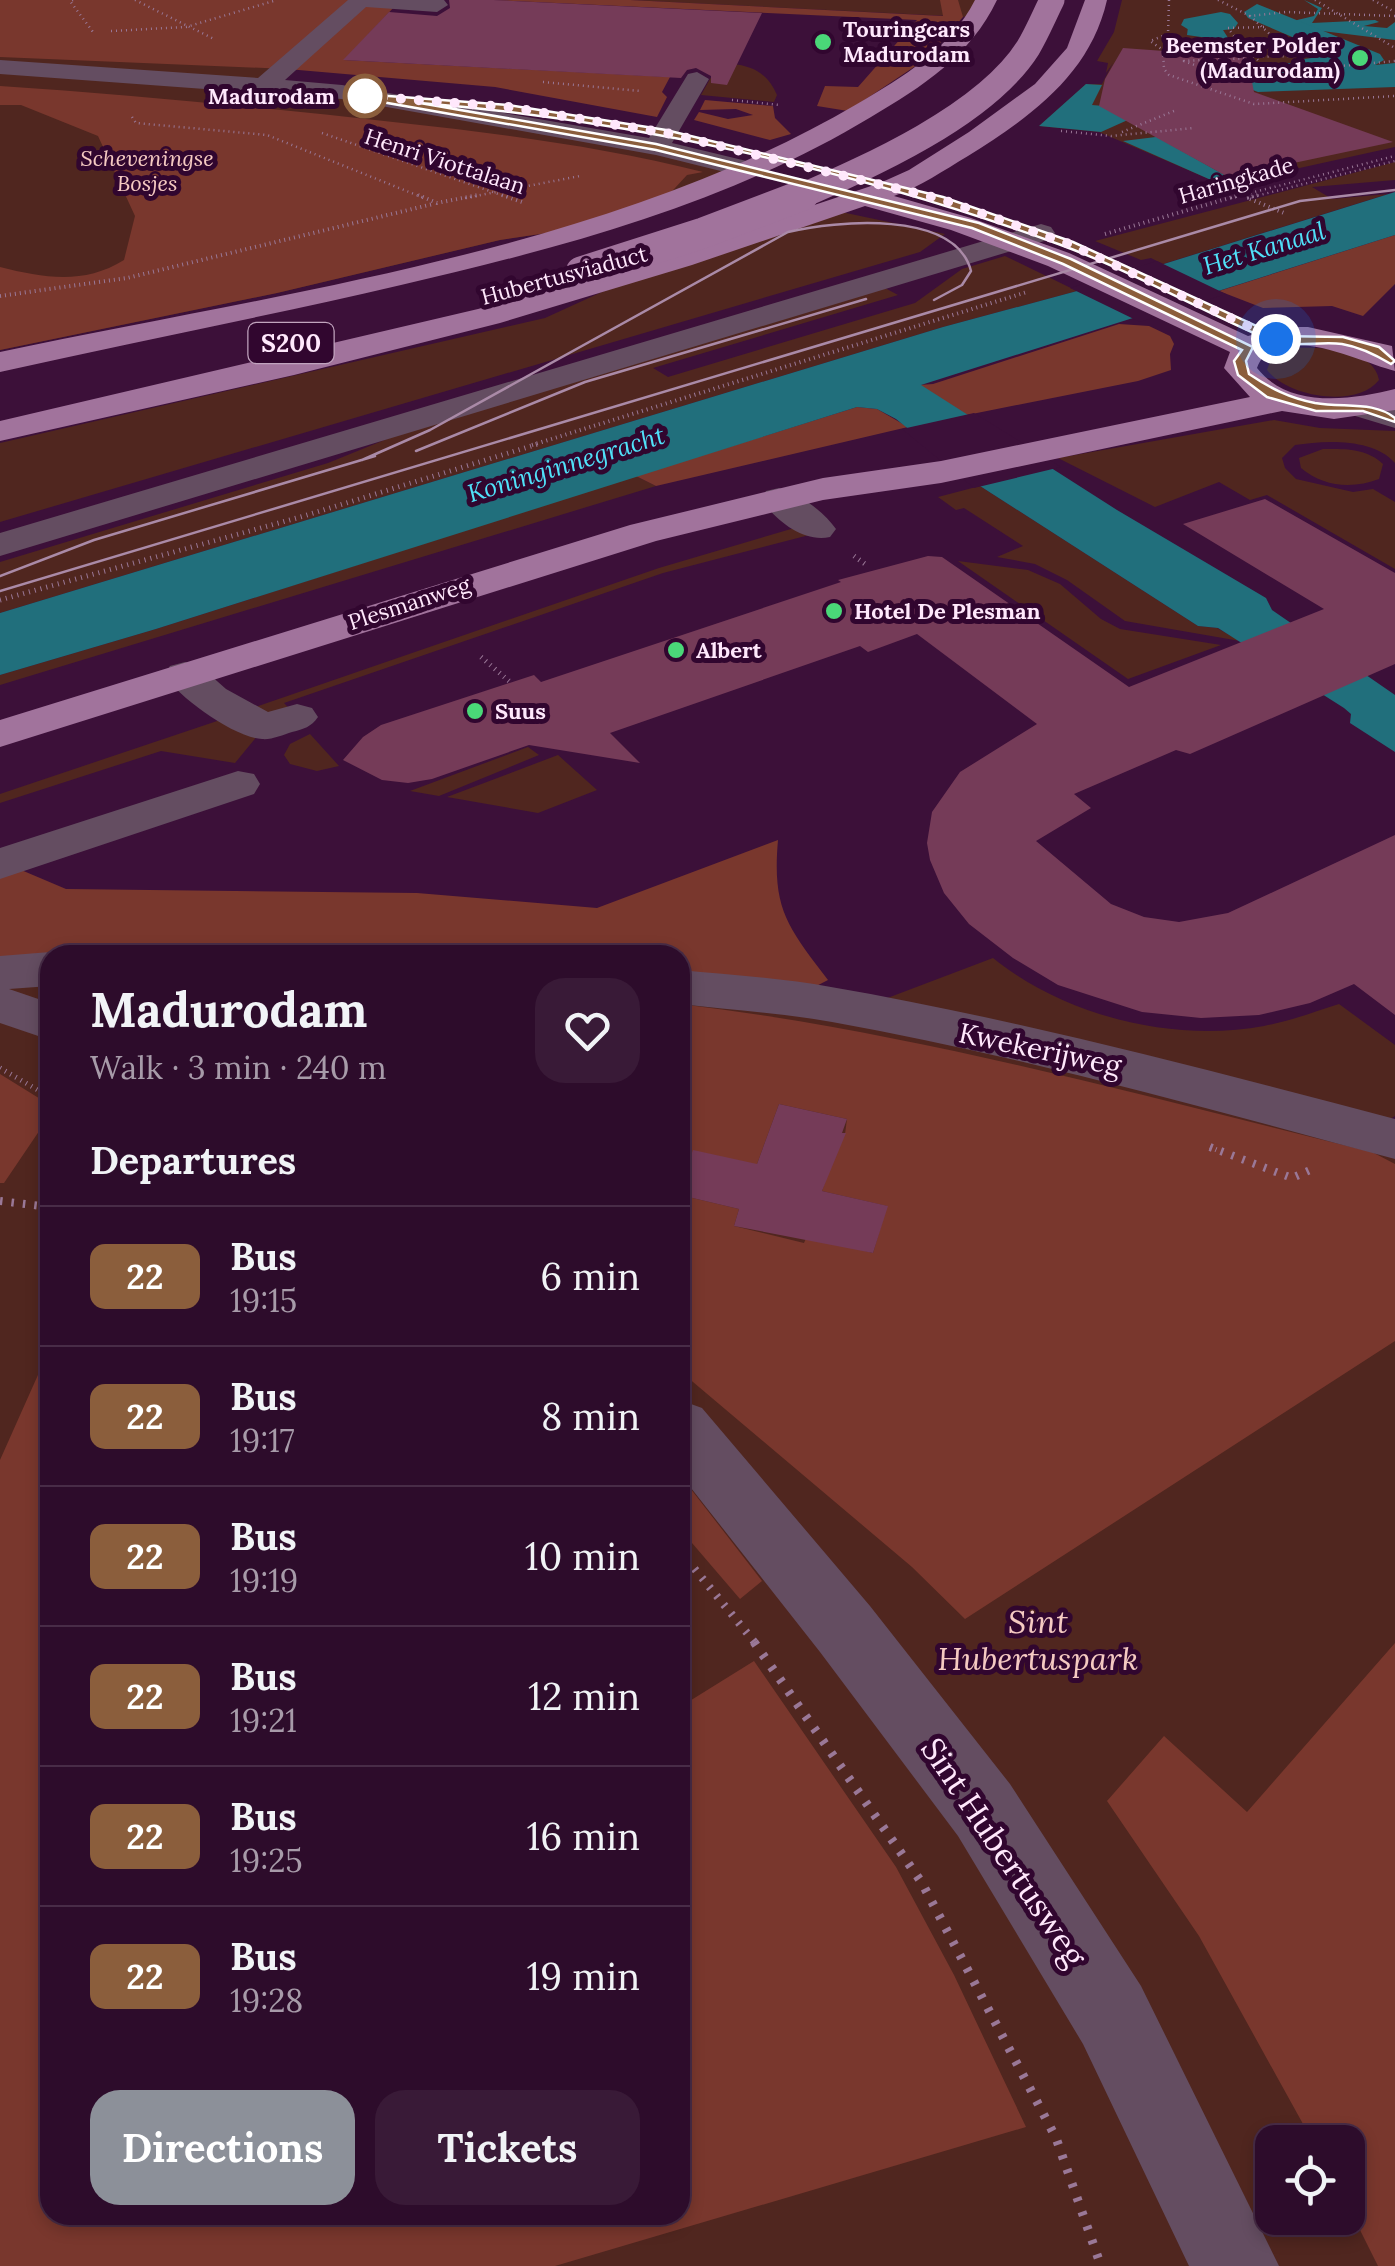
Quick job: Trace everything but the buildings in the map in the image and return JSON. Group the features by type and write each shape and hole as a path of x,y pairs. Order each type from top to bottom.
{"main road":[{"path":"0,362 516,250 714,185 778,158 907,85 957,44 986,0"},
{"name":"Hubertusviaduct","path":"0,408 408,316 569,265 782,205 924,135 980,98 1010,71 1044,27 1052,0"},
{"path":"0,430 528,308 695,257 891,188 983,135 1031,101 1056,76 1090,25 1096,0"},
{"name":"Hubertusviaduct","path":"0,386 402,296 569,265 622,240 769,188 861,144 946,90"},
{"path":"778,158 998,216 1029,236 1188,309 1259,357 1285,400 1316,407 1385,408"},
{"path":"749,170 1029,236"},
{"path":"1259,357 1343,341 1392,357"},
{"name":"Plesmanweg","path":"1035,443 1259,357"},
{"name":"Plesmanweg","path":"0,734 536,564 779,499 820,509 931,466 1035,443 1285,400"}],"street":[{"path":"265,85 361,0 438,4"},
{"path":"0,67 265,85 365,96 664,134 778,158"},
{"path":"664,134 680,112 689,78"},
{"path":"664,134 749,170"},
{"path":"714,185 803,216"},
{"path":"0,545 1029,236"},
{"path":"185,675 211,698 264,727 297,717"},
{"path":"0,864 238,784"},
{"path":"0,973 40,970"},
{"name":"Kwekerijweg","path":"690,988 829,1004 1142,1072 1395,1139"},
{"path":"0,1004 40,1018"},
{"name":"Sint Hubertusweg","path":"690,1439 833,1614 984,1810 1112,2015 1235,2266"}],"path":[{"path":"135,0 186,27 276,0"},
{"path":"1169,0 1168,34 1150,41 1164,50 1164,69 1169,76 1254,104 1395,96"},
{"path":"1218,0 1250,16 1308,69 1395,61"},
{"path":"1314,0 1395,48"},
{"path":"1372,0 1395,14"},
{"path":"1250,16 1268,12 1369,18 1395,14"},
{"path":"1244,73 1264,67 1228,28 1265,28"},
{"path":"1208,70 1184,62 1294,56"},
{"path":"1154,58 1164,59"},
{"path":"1201,96 1210,90"},
{"path":"1232,104 1240,100"},
{"path":"124,107 136,123 267,135 437,203"},
{"path":"1111,136 1174,112"},
{"path":"1056,131 1111,136 1194,128"},
{"name":"Henri Viottalaan","path":"316,129 332,139 531,205"},
{"path":"1247,198 1395,159"},
{"name":"Haringkade","path":"1095,237 1236,194 1395,159"},
{"path":"0,296 127,278 437,203 592,174"},
{"path":"1236,194 1284,212"},
{"path":"0,600 304,516 957,317 1033,290"},
{"path":"482,657 509,681"},
{"path":"0,1068 40,1091"},
{"path":"0,1201 40,1206"},
{"path":"690,1563 770,1662 922,1882 1056,2138 1101,2266"}],"green space":[{"name":"Scheveningse Bosjes","path":"0,0 361,0 267,84 743,168 601,225 500,240 277,293 0,350"},
{"path":"0,0 361,0 395,6 344,60 670,77 662,92 667,97 657,117 495,87 287,69 0,57"},
{"path":"493,0 630,0 943,16 940,0 958,0 963,17 926,59 848,111 817,106 825,86 858,87 917,20"},
{"path":"630,0 977,0 968,17"},
{"path":"1122,0 1395,0 1395,147 1223,185 1099,132 1039,126 1086,84 1102,84 1113,63 1106,73 1108,63 1097,61 1114,32"},
{"path":"732,64 765,76 777,95 774,102 701,95 714,72"},
{"name":"Scheveningse Bosjes","path":"0,86 201,102 478,132 591,148 703,172 687,175 663,201 601,225 500,240 277,293 0,350 0,267 64,277 109,268 124,260 135,216 98,136 21,105 0,105"},
{"path":"705,100 773,106 775,118 791,134 770,140 694,120 699,112 728,119 753,115 736,109 700,110"},
{"path":"1395,162 1395,180 1312,187 1332,199 1388,194 1163,264 1151,258 1141,260 1095,241"},
{"path":"832,210 945,234 920,252 0,522 0,443 545,318 637,276"},
{"path":"1395,235 1395,284 1363,316 1332,306 1263,308 1219,291"},
{"path":"1005,256 1077,291 943,327 0,613 0,562 328,463 419,426 883,287 898,295 653,368 668,377 915,303 962,269"},
{"path":"1119,324 1149,326 1170,336 1174,344 1171,370 1138,381 967,415 919,385 933,384"},
{"path":"1297,348 1357,356 1368,362 1379,380 1369,389 1339,397 1305,393 1267,370 1272,356"},
{"path":"857,407 877,409 908,427 656,486 636,476"},
{"path":"1274,420 1320,428 1395,431 1395,463 1375,449 1334,442 1295,445 1282,458 1285,468 1296,479 1353,492 1373,489 1395,502 1395,569 1267,495 1250,500 1219,482 1155,507 1058,458"},
{"path":"1323,449 1355,450 1370,455 1383,464 1379,479 1338,484 1301,468 1299,458"},
{"path":"636,476 656,486 0,685 0,675"},
{"path":"980,486 1198,626 1217,628 1240,641 1125,621 1067,580 1035,564 997,557 1023,546 964,508 956,510 938,497"},
{"path":"808,524 817,533 663,573 284,703 296,716 238,713 659,568"},
{"path":"958,561 1028,570 1060,584 1101,619 1120,629 1221,645 1128,679"},
{"path":"232,716 263,729 235,763 161,751 0,803 0,794"},
{"path":"310,734 339,766 317,771 290,764 284,755 290,744"},
{"path":"528,747 539,755 439,796 410,791"},
{"path":"558,755 597,790 538,813 447,797"},
{"path":"778,840 778,883 785,916 828,980 795,997 690,985 690,945 40,945 40,957 0,963 0,866 7,864 66,889 417,893 597,908"},
{"path":"993,958 1053,995 1086,1009 1157,1027 1193,1031 1264,1026 1339,1004 1395,1045 1395,1116 1385,1122 869,1005"},
{"name":"Sint Hubertuspark","path":"40,963 40,2225 690,2225 690,997 847,1013 1395,1131 1395,2266 0,2266 0,965"},
{"path":"690,1005 941,1048 1372,1152 1395,1164 1395,1341 965,1619 912,1567 690,1379 690,1197 739,1209 734,1226 804,1243 807,1236 873,1253 887,1206 822,1191 845,1134 847,1119 779,1104 757,1164 690,1181"},
{"path":"0,1074 40,1099 40,1130 4,1183 0,1183"},
{"path":"40,1370 40,2225 690,2225 690,1701 754,1661 896,1867 954,1975 1026,2127 555,2266 0,2266 0,1460"},
{"path":"690,1488 762,1581 740,1599 690,1541"},
{"path":"1395,1643 1395,2266 1378,2266 1362,2235 1365,2125 1304,2125 1199,1936 1107,1801 1164,1736 1247,1812"}],"water":[{"path":"1304,0 1322,8 1312,23 1375,20 1379,22 1364,26 1387,28 1395,22 1395,40 1314,30 1293,21 1314,16 1318,9"},
{"path":"1188,27 1223,30 1244,63 1296,63 1310,75 1395,63 1395,87 1258,92 1187,65 1185,52 1213,48 1208,38 1187,35"},
{"path":"1086,84 1102,85 1092,105 1150,110 1101,132 1039,126"},
{"path":"1172,135 1164,141 1228,177 1285,168 1220,184 1123,141"},
{"path":"1395,192 1395,235 921,385 1117,510 1266,598 1272,610 1395,695 1395,752 1350,723 1351,714 1344,708 1218,628 1198,626 980,486 896,419 877,409 857,407 0,675 0,613"}],"pier":[{"path":"1157,261 1226,294 1140,322 1070,288"},
{"path":"974,413 1061,467 974,488 902,429"}],"waterway":[{"path":"1257,12 1370,60 1314,65"},
{"path":"1194,25 1225,23 1221,20"}],"tram line":[{"path":"0,591 1300,201 1395,190"},
{"path":"363,460 430,430 788,232 862,223 891,224 942,237 960,251 971,271 962,285 934,300"},
{"path":"416,451 585,382 866,299"},
{"path":"363,460 375,456"},
{"path":"0,576 94,540 363,460"}],"bus line":[{"name":"22","path":"1395,361 1343,341 1276,339 1069,244 998,216 940,199 666,133 508,107 365,96 656,147 916,208 976,226 1067,262 1249,349 1240,368 1250,382 1271,395 1316,407 1364,408 1395,418"}],"place":[{"name":"Touringcars Madurodam","path":"823,42"},
{"name":"Beemster Polder (Madurodam)","path":"1360,58"},
{"name":"Madurodam","path":"365,96"},
{"name":"Hotel De Plesman","path":"834,611"},
{"name":"Albert","path":"676,650"},
{"name":"Suus","path":"475,711"}],"route":[{"path":"365,96 508,107 666,133 940,199 998,216 1069,244 1276,339"}],"water label":[{"name":"Het Kanaal","path":"1264,248"},
{"name":"Koninginnegracht","path":"566,464"}]}
